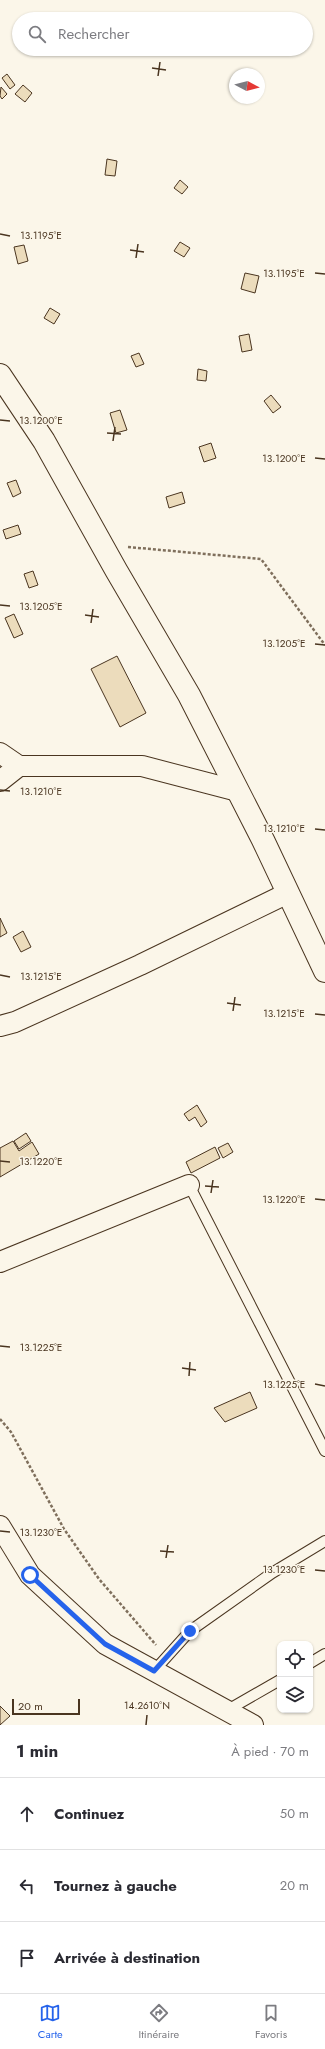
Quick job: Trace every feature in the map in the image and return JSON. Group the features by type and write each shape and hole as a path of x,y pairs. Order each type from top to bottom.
{"main road":[{"path":"0,375 44,441 189,695 238,791 325,971"}],"street":[{"path":"0,753 19,766 142,766 238,791"},
{"path":"0,781 19,766"},
{"path":"0,1026 15,1022 140,965 288,893"},
{"path":"0,1262 189,1185"},
{"path":"0,1526 30,1575 105,1644 253,1725"}],"lane":[{"path":"189,1185 325,1451"},
{"path":"154,1671 190,1631 272,1573 325,1541"},
{"path":"313,1661 325,1654"},
{"path":"226,1711 277,1682"}],"path":[{"path":"102,544 261,559 325,645"},
{"path":"0,1419 11,1432 64,1529 99,1579 150,1639 168,1656"}],"building":[{"path":"7,74 15,85 10,89 2,78"},
{"path":"23,85 32,93 25,102 15,94"},
{"path":"1,87 7,94 2,99 0,96"},
{"path":"107,159 117,161 115,176 105,175"},
{"path":"180,180 188,187 182,194 174,188"},
{"path":"180,242 190,248 184,257 174,251"},
{"path":"24,245 28,261 18,264 14,247"},
{"path":"245,273 259,276 255,293 241,289"},
{"path":"50,308 60,314 54,324 44,318"},
{"path":"249,334 252,350 242,352 239,336"},
{"path":"139,353 144,364 136,367 131,356"},
{"path":"198,369 207,371 206,381 197,380"},
{"path":"271,395 281,407 273,413 264,401"},
{"path":"120,410 127,430 116,433 110,413"},
{"path":"211,443 216,458 204,462 199,447"},
{"path":"16,480 21,493 13,497 7,483"},
{"path":"182,492 185,503 169,508 166,497"},
{"path":"18,525 21,534 6,539 3,530"},
{"path":"33,571 38,585 29,588 24,574"},
{"path":"14,614 23,634 14,638 5,618"},
{"path":"117,656 146,713 120,727 91,669"},
{"path":"0,918 7,933 0,937"},
{"path":"23,931 31,947 21,952 13,937"},
{"path":"197,1105 207,1122 201,1127 195,1117 189,1121 184,1114"},
{"path":"26,1133 31,1141 19,1149 14,1141"},
{"path":"13,1141 19,1151 32,1142 39,1154 0,1177 0,1148"},
{"path":"228,1143 233,1152 223,1158 218,1148"},
{"path":"215,1147 220,1158 191,1173 186,1162"},
{"path":"250,1392 257,1408 225,1422 214,1408"},
{"path":"0,1706 10,1716 0,1725"}],"route":[{"path":"30,1575 105,1644 154,1671 190,1631"}]}
